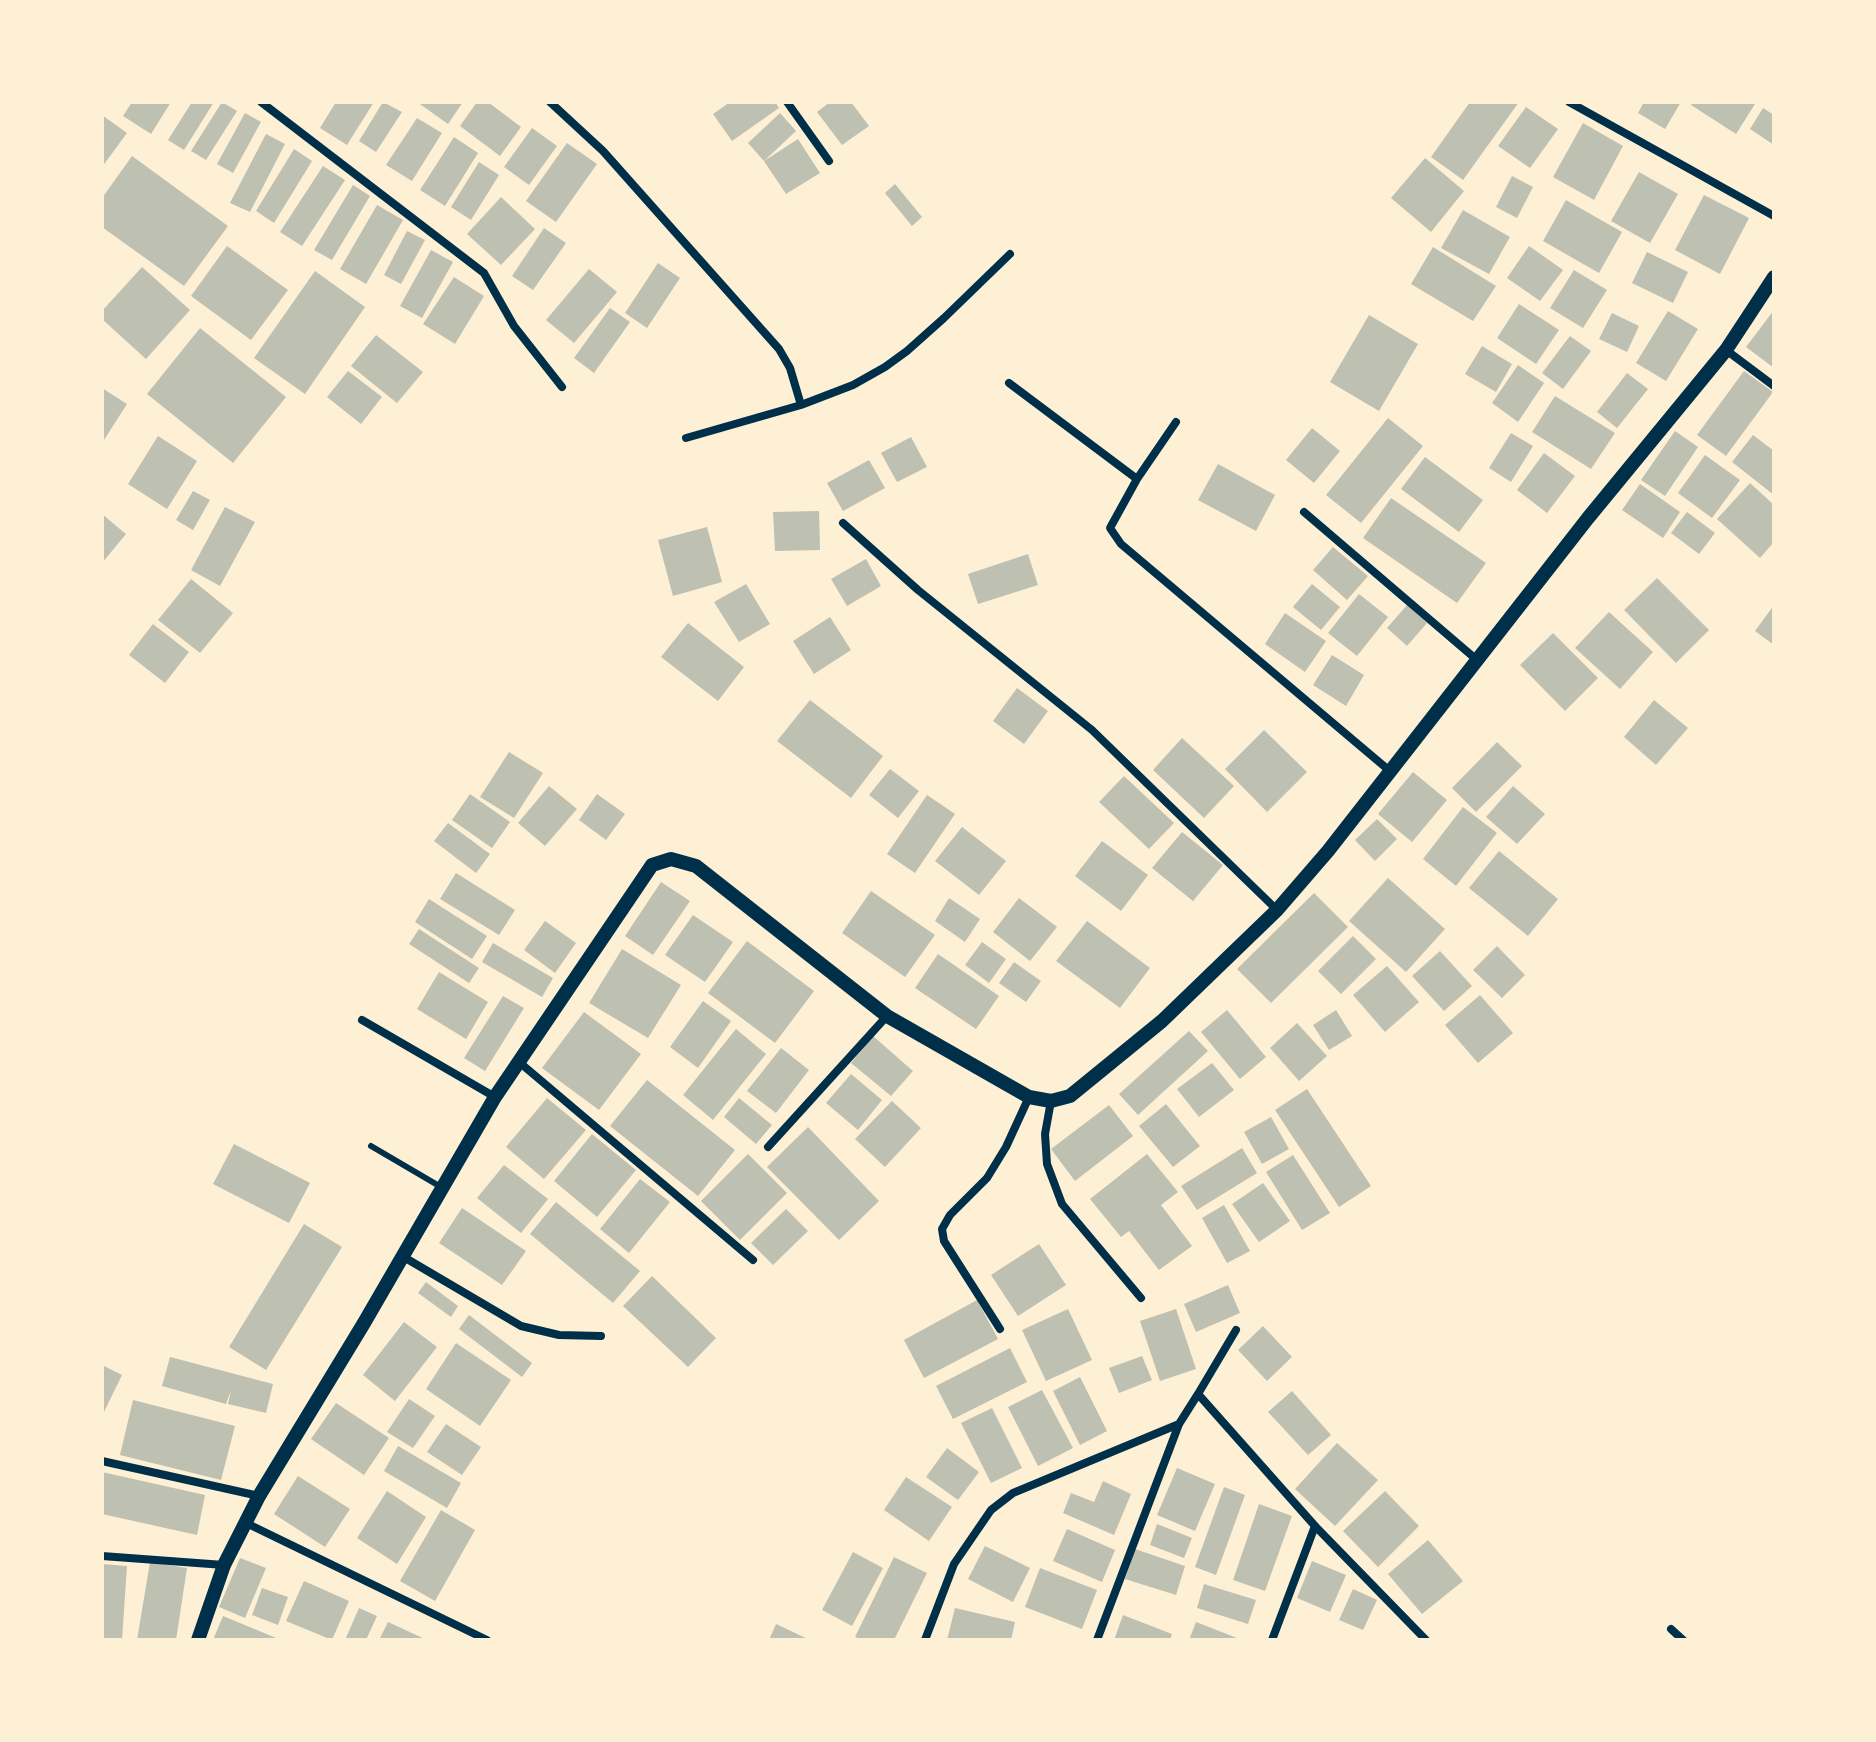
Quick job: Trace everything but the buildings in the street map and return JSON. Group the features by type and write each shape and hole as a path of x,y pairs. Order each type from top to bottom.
{"street":[{"path":"261,102 484,273 514,326 562,387"},
{"path":"550,102 603,151 779,349 790,368 801,405"},
{"path":"787,102 829,161"},
{"path":"1569,102 1774,216"},
{"path":"686,438 801,405 853,385 907,351 1010,254"},
{"path":"198,1640 224,1565 243,1522 348,1351 495,1097 652,865 671,859 696,866 887,1016 1029,1097 1051,1101 1070,1096 1162,1021 1277,910 1391,773 1588,518 1726,350 1774,277"},
{"path":"1726,350 1774,386"},
{"path":"1009,383 1137,479"},
{"path":"1176,422 1137,479 1110,528 1121,544 1391,773"},
{"path":"1304,512 1477,660"},
{"path":"843,523 918,590 1092,730 1277,910"},
{"path":"768,1147 887,1016"},
{"path":"362,1020 495,1097"},
{"path":"519,1062 753,1260"},
{"path":"1000,1329 944,1241 942,1229 950,1215 987,1178 1006,1147 1029,1097"},
{"path":"1051,1101 1045,1134 1047,1164 1062,1204 1141,1298"},
{"path":"402,1256 521,1326 559,1335 601,1336"},
{"path":"1097,1640 1179,1424 1236,1330"},
{"path":"1198,1394 1315,1526 1426,1640"},
{"path":"925,1640 954,1564 991,1510 1013,1493 1179,1424"},
{"path":"102,1461 259,1496"},
{"path":"243,1522 487,1640"},
{"path":"1272,1640 1315,1526"},
{"path":"102,1556 224,1565"},
{"path":"1671,1629 1683,1640"}],"lane":[{"path":"371,1146 441,1187"}]}
